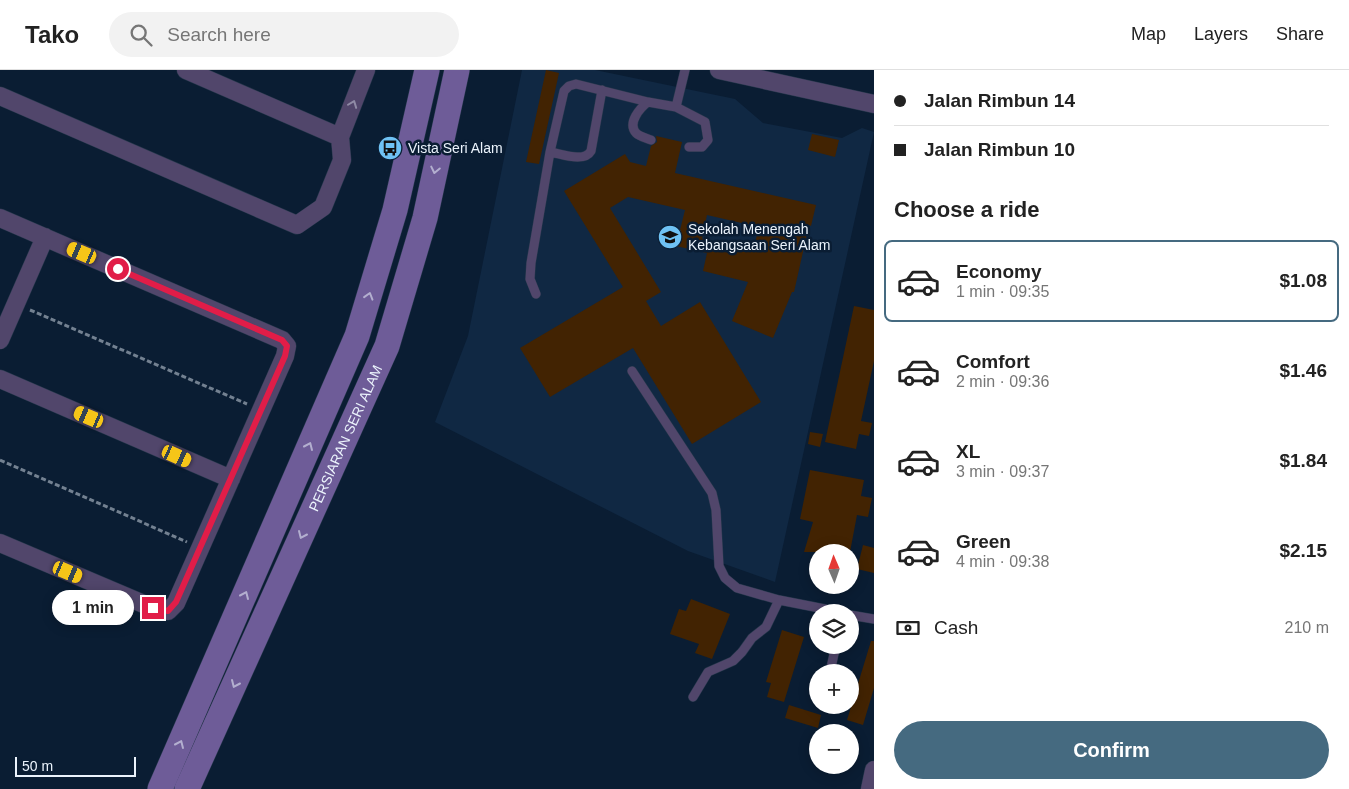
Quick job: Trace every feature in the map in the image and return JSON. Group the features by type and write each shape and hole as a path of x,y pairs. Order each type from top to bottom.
{"main road":[{"path":"160,789 357,336 395,210 427,70"},
{"name":"PERSIARAN SERI ALAM","path":"187,789 387,346 424,218 458,76"}],"street":[{"path":"186,70 340,137"},
{"path":"0,96 297,225 323,207 342,160 340,137 366,70"},
{"path":"718,70 874,104"},
{"path":"0,218 282,340 287,346 285,356 176,602 168,611 153,608 0,543"},
{"path":"0,340 45,237"},
{"path":"0,379 231,479"},
{"path":"870,789 874,770"}],"lane":[{"path":"676,107 686,70"},
{"path":"536,294 530,279 531,263 550,152 564,90 576,84 676,107 705,122 708,140 702,147 689,147"},
{"path":"550,152 582,158 589,155 602,90"},
{"path":"648,102 640,108 634,119 633,128 637,134 651,140"},
{"path":"632,371 712,493 716,510 719,566 725,578 737,588 779,600 809,606"},
{"path":"693,697 708,672 733,661 752,638 766,627 779,600"},
{"path":"859,616 874,619"}],"path":[{"path":"16,304 261,410"},
{"path":"0,460 200,548"}],"shaded area":[{"name":"Sekolah Menengah Kebangsaan Seri Alam","path":"522,70 595,70 735,99 763,123 842,138 862,128 874,132 775,582 688,551 435,422 468,336"}],"building":[{"path":"546,70 559,73 539,164 526,162"},
{"path":"812,134 839,140 835,157 808,150"},
{"path":"656,136 682,142 675,173 816,205 811,226 809,225 794,292 792,292 773,338 732,321 748,282 703,271 707,253 676,246 685,210 628,197 610,208 661,292 646,301 661,326 700,302 761,402 692,444 633,348 550,397 520,348 623,287 564,191 625,154 630,162 646,166 651,146 657,142","holes":["707,215 759,227 753,251 702,239"]},
{"path":"854,306 874,310 874,361 861,421 872,423 869,436 859,434 856,449 825,442"},
{"path":"810,432 823,434 820,447 808,444"},
{"path":"810,470 864,480 861,496 872,498 868,517 857,515 852,544 809,544 809,552 804,552 813,522 800,519"},
{"path":"863,545 874,548 874,573 859,569"},
{"path":"691,599 730,614 712,659 695,653 699,644 670,634 679,609 686,611"},
{"path":"782,630 804,637 784,702 767,697 771,683 766,682"},
{"path":"871,641 874,641 874,688 863,725 847,720 849,714 859,714 859,680"},
{"path":"789,705 809,711 809,714 821,715 819,724 809,725 785,718"}],"place":[{"name":"Vista Seri Alam","path":"390,148"},
{"name":"Sekolah Menengah Kebangsaan Seri Alam","path":"670,237"}],"route":[{"path":"118,269 282,340 287,346 285,356 176,602 168,611 153,608"}]}
